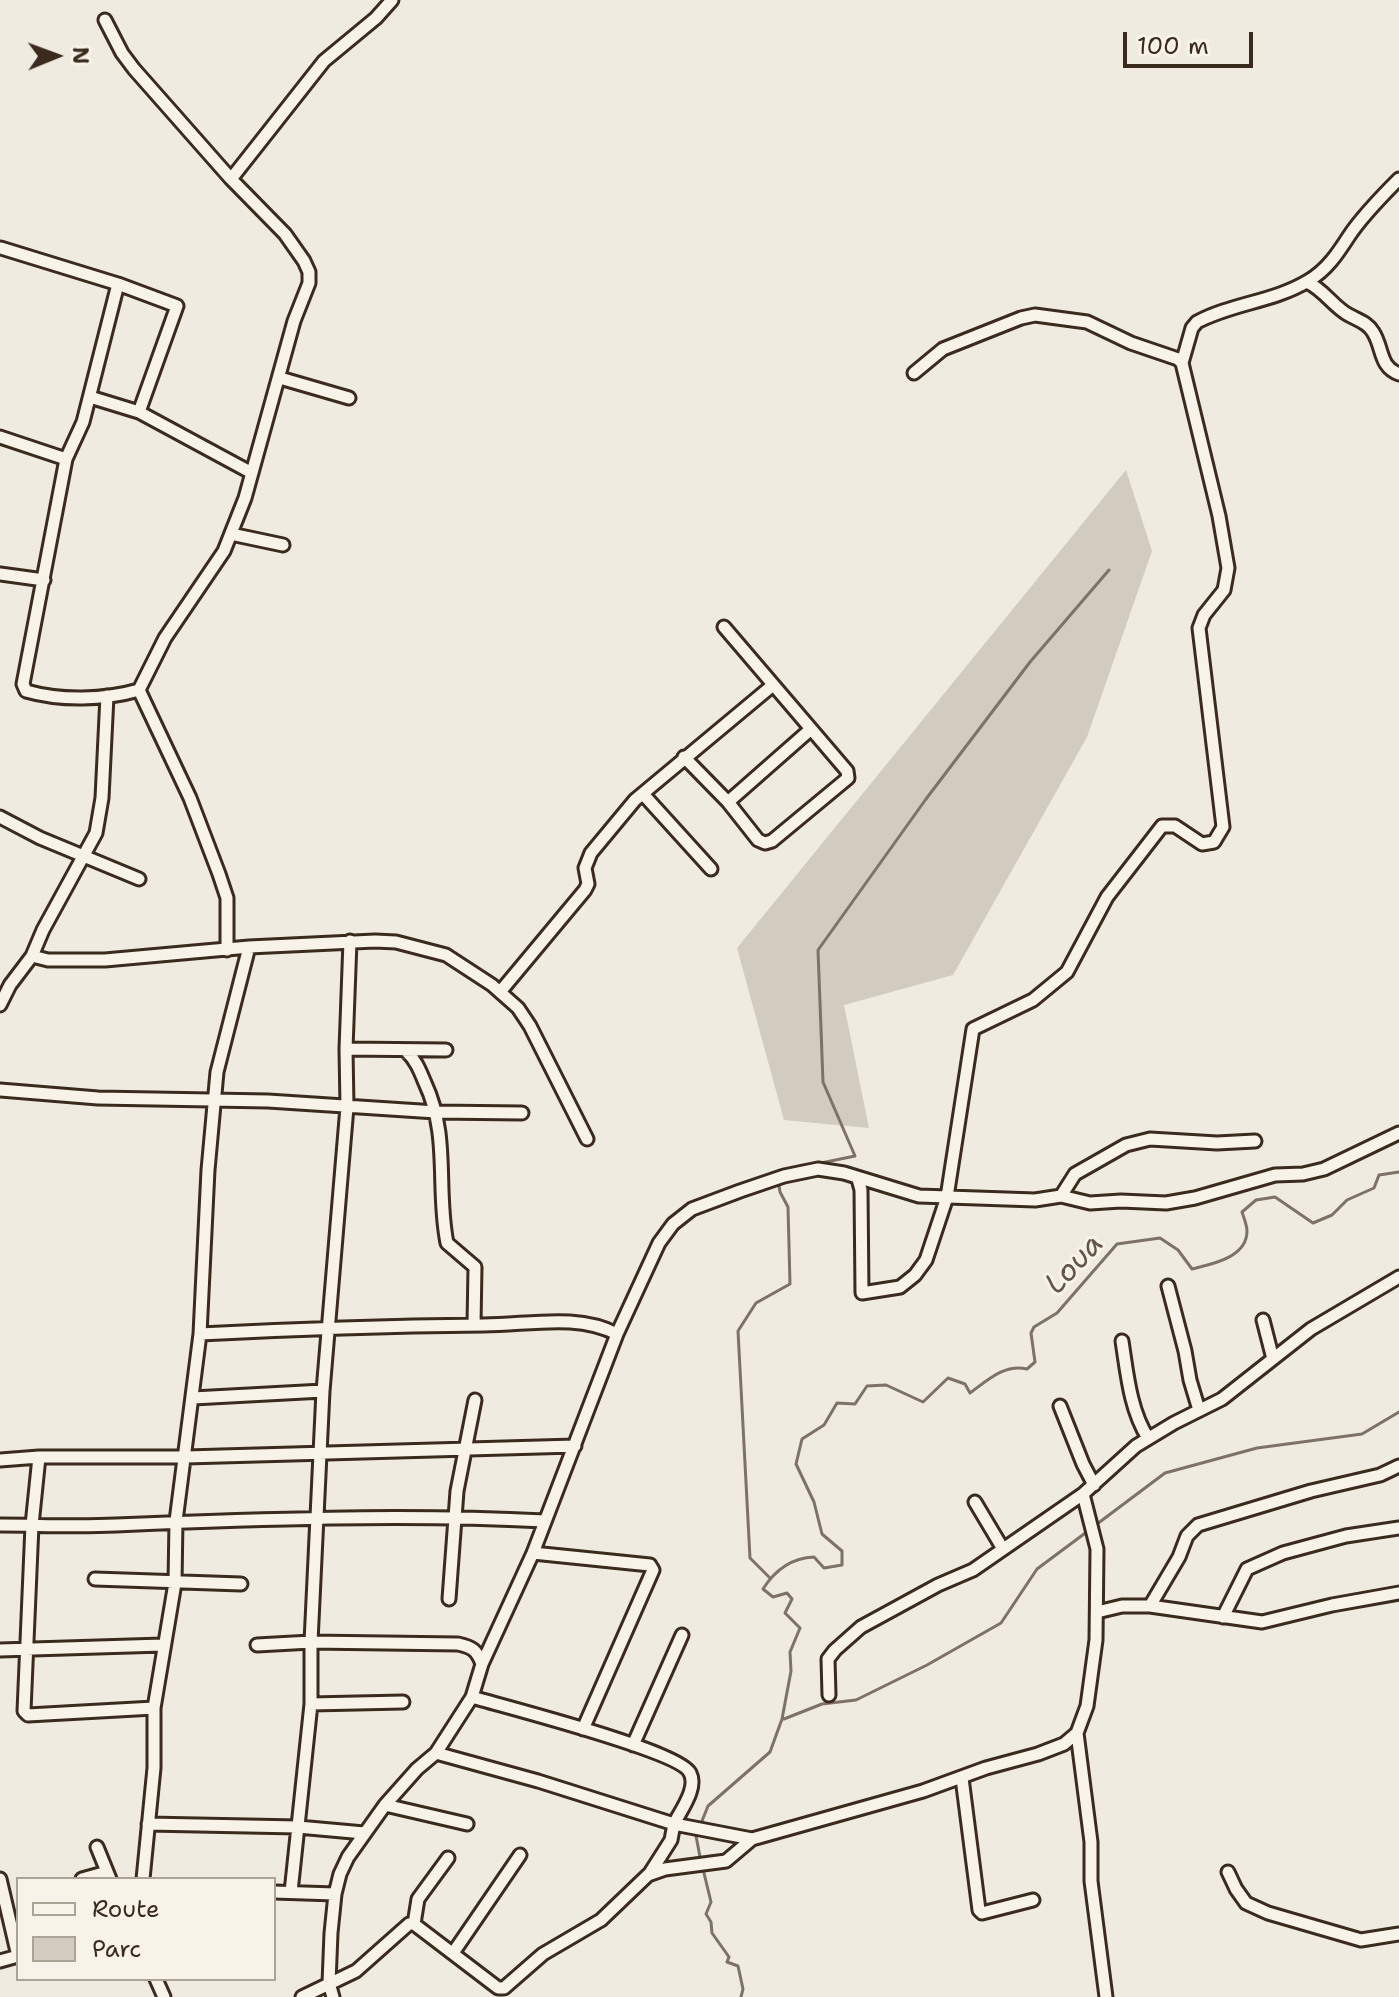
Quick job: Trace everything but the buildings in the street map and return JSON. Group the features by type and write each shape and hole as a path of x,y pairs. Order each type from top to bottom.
{"street":[{"path":"231,179 324,61 376,18 392,0"},
{"path":"105,20 134,69 231,179 285,234 309,272 309,283 294,321 252,473 231,534 224,551 165,638 139,690"},
{"path":"858,1179 862,1293 900,1287 915,1275 926,1260 947,1197 973,1029 1033,1000 1067,972 1107,897 1162,826 1175,826 1202,844 1214,842 1221,833 1220,786 1199,628 1204,615 1224,590 1228,568 1219,516 1182,363 1192,328 1197,322 1245,303 1275,298 1307,282 1333,261 1361,221 1399,179"},
{"path":"1,248 118,284 177,306 139,412"},
{"path":"1307,282 1325,292 1346,314 1366,324 1376,336 1383,360 1390,370 1399,374"},
{"path":"118,284 83,422 66,459 24,688 40,695 107,696 139,690"},
{"path":"914,373 943,349 1035,315 1087,322 1115,337 1170,355 1182,363"},
{"path":"280,378 349,398"},
{"path":"90,397 139,412 252,473"},
{"path":"0,437 66,459"},
{"path":"231,534 283,545"},
{"path":"0,574 44,580"},
{"path":"684,757 728,802 758,840 768,842 846,780 847,771 724,627"},
{"path":"500,992 585,890 588,884 585,868 591,853 643,794 773,685"},
{"path":"139,690 190,798 219,874 228,907 227,950"},
{"path":"0,1005 10,985 32,956 96,833 102,798 107,696"},
{"path":"728,802 811,729"},
{"path":"643,794 711,869"},
{"path":"0,817 40,838 139,879"},
{"path":"32,956 48,960 105,960 350,941 396,942 446,955 518,1008 587,1139"},
{"path":"291,1892 311,1704 323,1391 347,1107 350,941"},
{"path":"143,1877 154,1768 154,1708 175,1583 176,1521 200,1334 208,1170 215,1100 224,1037 249,947"},
{"path":"346,1049 446,1050"},
{"path":"406,1051 418,1067 436,1112 443,1160 446,1238 450,1246 475,1267 474,1325"},
{"path":"0,1090 98,1098 522,1113"},
{"path":"333,1997 329,1983 335,1894 348,1857 385,1805 436,1753 472,1697 482,1664 533,1553 617,1334 659,1243 673,1224 692,1209 779,1177 818,1169 844,1173 919,1196 1035,1200 1061,1196 1090,1203 1166,1203 1275,1175 1303,1174 1324,1169 1399,1133"},
{"path":"1061,1196 1075,1174 1126,1145 1150,1139 1217,1143 1255,1141"},
{"path":"829,1695 828,1659 861,1627 938,1585 973,1570 1083,1494 1136,1446 1222,1399 1311,1329 1399,1277"},
{"path":"1168,1286 1199,1410"},
{"path":"1263,1320 1273,1359"},
{"path":"200,1334 330,1327 584,1322 617,1334"},
{"path":"1122,1341 1134,1407 1148,1438"},
{"path":"193,1398 323,1391"},
{"path":"449,1599 457,1491 475,1400"},
{"path":"1060,1406 1094,1485"},
{"path":"0,1460 575,1446"},
{"path":"39,1457 32,1525 24,1711 26,1714 154,1708"},
{"path":"1150,1606 1179,1557 1187,1536 1198,1525 1311,1491 1380,1475 1399,1466"},
{"path":"1083,1494 1097,1549 1097,1612 1087,1706 1077,1733 1106,1997"},
{"path":"975,1502 1003,1549"},
{"path":"0,1525 455,1516 545,1521"},
{"path":"1223,1617 1247,1569 1283,1553 1346,1536 1399,1528"},
{"path":"533,1553 650,1565 653,1570 583,1729"},
{"path":"95,1579 241,1584"},
{"path":"1097,1612 1122,1606 1150,1606 1262,1622 1399,1593"},
{"path":"633,1745 682,1635"},
{"path":"257,1645 311,1642 458,1644 471,1647 478,1653 482,1664"},
{"path":"0,1650 163,1645"},
{"path":"302,1997 356,1971 409,1924 414,1924 498,1988 504,1988 543,1954 601,1920 648,1875 671,1840 674,1824 693,1785 692,1775 677,1761 583,1729 472,1697"},
{"path":"311,1704 403,1702"},
{"path":"648,1875 709,1861 726,1861 752,1839 962,1778 1064,1744 1077,1733"},
{"path":"436,1753 674,1824 752,1839"},
{"path":"962,1778 979,1910 982,1913 1033,1900"},
{"path":"385,1805 467,1824"},
{"path":"148,1824 298,1827 364,1833"},
{"path":"97,1847 109,1875"},
{"path":"453,1953 520,1855"},
{"path":"414,1924 418,1899 448,1858"},
{"path":"1228,1872 1241,1898 1252,1907 1268,1913 1356,1940 1368,1941 1399,1934"},
{"path":"0,1879 16,1947"},
{"path":"276,1892 335,1894"}],"green space":[{"path":"1126,470 1152,551 1087,737 953,975 844,1005 869,1128 784,1120 737,948"}],"waterway":[{"path":"816,1164 855,1156 823,1082 818,950 926,799 1030,662 1109,570"},
{"name":"Loua","path":"701,1862 696,1836 708,1806 770,1752 782,1719 791,1671 790,1652 800,1628 785,1613 792,1599 787,1593 773,1597 763,1589 778,1571 798,1560 814,1557 824,1568 842,1565 842,1551 822,1534 814,1502 796,1464 802,1439 824,1425 837,1403 855,1404 867,1386 886,1385 923,1402 948,1378 965,1384 970,1393 997,1374 1011,1369 1027,1369 1035,1362 1031,1333 1034,1327 1057,1313 1117,1244 1160,1238 1178,1250 1192,1269 1200,1267 1227,1258 1241,1248 1247,1231 1242,1212 1256,1200 1275,1197 1313,1223 1332,1215 1347,1200 1374,1188 1379,1175 1399,1172"},
{"path":"770,1578 750,1558 738,1331 756,1303 790,1284 788,1207 778,1180"},
{"path":"1097,1524 1165,1473 1257,1448 1362,1434 1399,1412"},
{"path":"784,1719 822,1704 856,1700 1001,1623 1037,1569 1088,1531"},
{"name":"Loua","path":"703,1869 711,1902 706,1914 712,1933 729,1957 727,1962 738,1966 743,1989 741,1997"}]}
